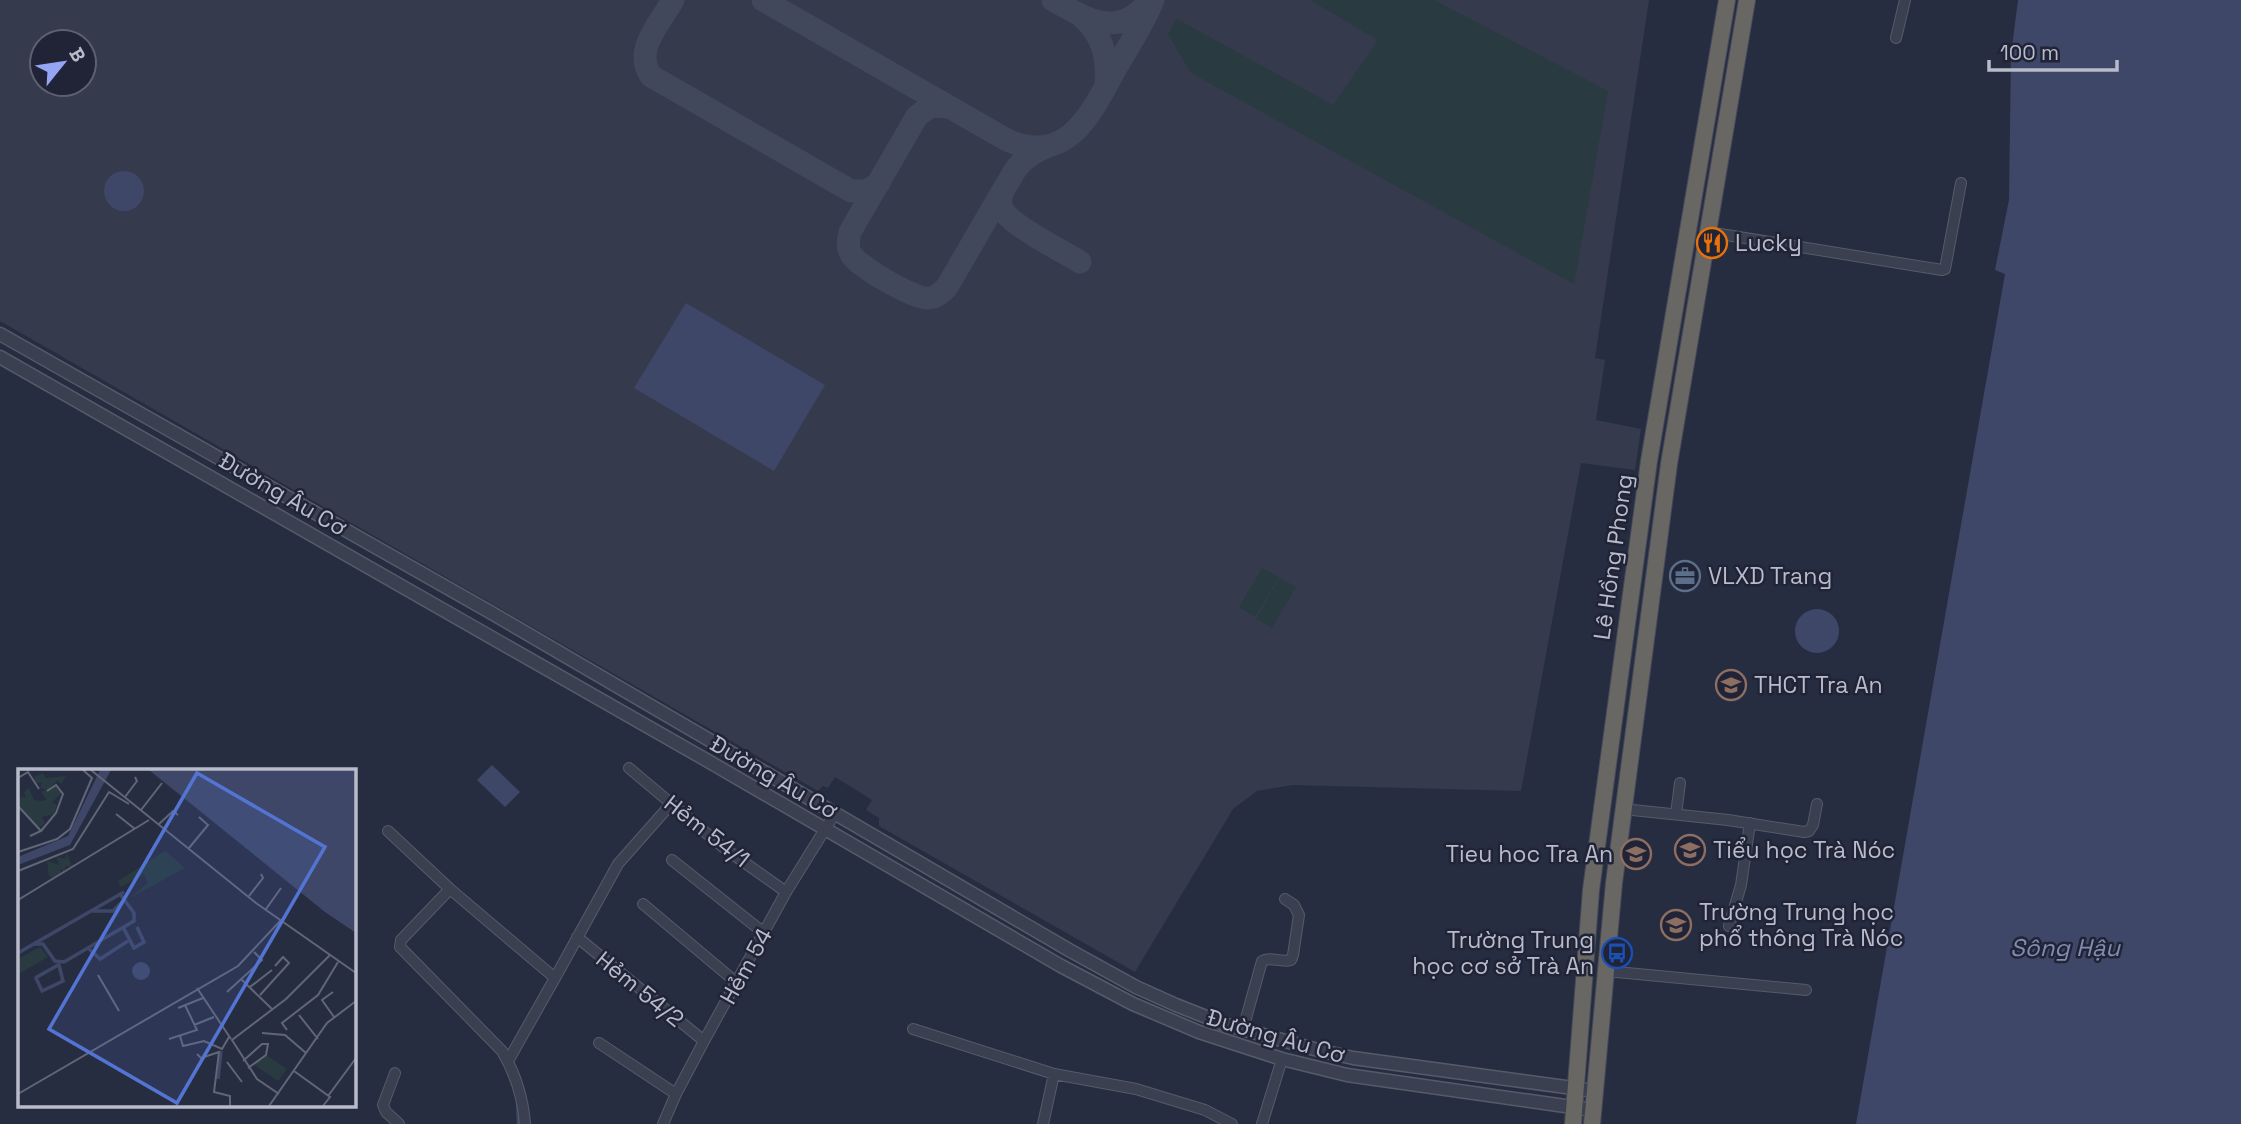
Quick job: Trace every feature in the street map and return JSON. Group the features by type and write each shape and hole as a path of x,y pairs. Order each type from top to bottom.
{"highway":[{"name":"Lê Hồng Phong","path":"1573,1124 1591,890 1649,461 1727,0"},
{"name":"Lê Hồng Phong","path":"1593,1117 1614,883 1669,464 1747,0"}],"street":[{"path":"1896,38 1905,0"},
{"path":"1708,232 1942,270 1945,269 1961,183"},
{"name":"Đường Âu Cơ","path":"0,334 490,612 1041,934 1146,991 1243,1029 1353,1058 1595,1091"},
{"name":"Đường Âu Cơ","path":"0,357 1032,950 1133,1004 1221,1040 1347,1075 1574,1107 1593,1117"},
{"path":"78,401 87,384"},
{"name":"Hẻm 54/1","path":"629,768 724,848 786,892"},
{"path":"1676,814 1680,783"},
{"path":"508,1061 618,864 671,804"},
{"path":"1623,809 1750,823 1804,832 1809,831 1813,825 1817,804"},
{"name":"Hẻm 54","path":"663,1124 704,1041 786,892 835,813"},
{"path":"1729,926 1741,885 1750,823"},
{"path":"388,831 450,889 555,978"},
{"path":"672,860 764,933"},
{"path":"450,889 401,940 400,947 496,1044 508,1061 523,1100 525,1124"},
{"path":"1243,1029 1262,961 1266,958 1287,961 1293,955 1299,915 1294,905 1285,900"},
{"path":"643,904 737,983"},
{"path":"1032,950 1041,934"},
{"name":"Hẻm 54/2","path":"577,937 704,1041"},
{"path":"1605,971 1807,990"},
{"path":"912,1029 1054,1074 1136,1089 1205,1110 1233,1124"},
{"path":"599,1043 676,1094"},
{"path":"1262,1124 1282,1059"},
{"path":"396,1073 383,1105 386,1112 399,1124"},
{"path":"1043,1124 1054,1074"}],"shaded area":[{"path":"0,0 1649,0 1595,358 1605,360 1596,420 1641,429 1635,470 1581,463 1521,791 1293,785 1257,791 1233,809 1135,972 879,826 879,818 866,810 872,800 835,777 828,788 823,786 818,791 0,321"},
{"path":"1310,0 1434,0 1608,91 1574,284 1191,73 1168,34 1177,19 1333,105 1378,40"},
{"path":"1262,568 1279,577 1255,617 1239,607"},
{"path":"1280,578 1296,587 1272,628 1256,619"}],"water":[{"name":"Sông Hậu","path":"2018,0 2241,0 2241,1124 1856,1124 2005,274 1995,270 2009,200 2011,55"},
{"path":"124,171 138,177 144,191 138,205 124,211 110,205 104,191 110,177"},
{"path":"686,303 825,385 774,471 634,388"},
{"path":"1817,609 1832,616 1839,631 1832,646 1817,653 1802,646 1795,631 1802,616"},
{"path":"492,765 520,792 505,807 477,780"}],"waterway":[{"path":"517,1099 518,1124"}],"taxiway":[{"path":"673,0 650,37 647,47 646,66 651,76 851,191 867,191 879,183"},
{"path":"763,0 1007,140 1029,146 1047,146 1062,140 1076,130 1088,116 1153,0"},
{"path":"1053,0 1090,19 1114,23 1138,13 1149,1"},
{"path":"1080,15 1094,29 1102,46 1106,84"},
{"path":"949,107 931,106 917,116 850,232 848,243 851,254 864,266 899,288 921,297 934,297 947,287 1002,192"},
{"path":"1046,147 1020,164 1003,191 1001,205 1012,220 1023,228 1080,262"}],"place":[{"name":"Lucky","path":"1712,243"},
{"name":"VLXD Trang","path":"1685,576"},
{"name":"THCT Tra An","path":"1731,685"},
{"name":"Tiểu học Trà Nóc","path":"1690,850"},
{"name":"Tieu hoc Tra An","path":"1636,854"},
{"name":"Trường Trung học phổ thông Trà Nóc","path":"1676,925"},
{"name":"Trường Trung học cơ sở Trà An","path":"1617,953"}]}
